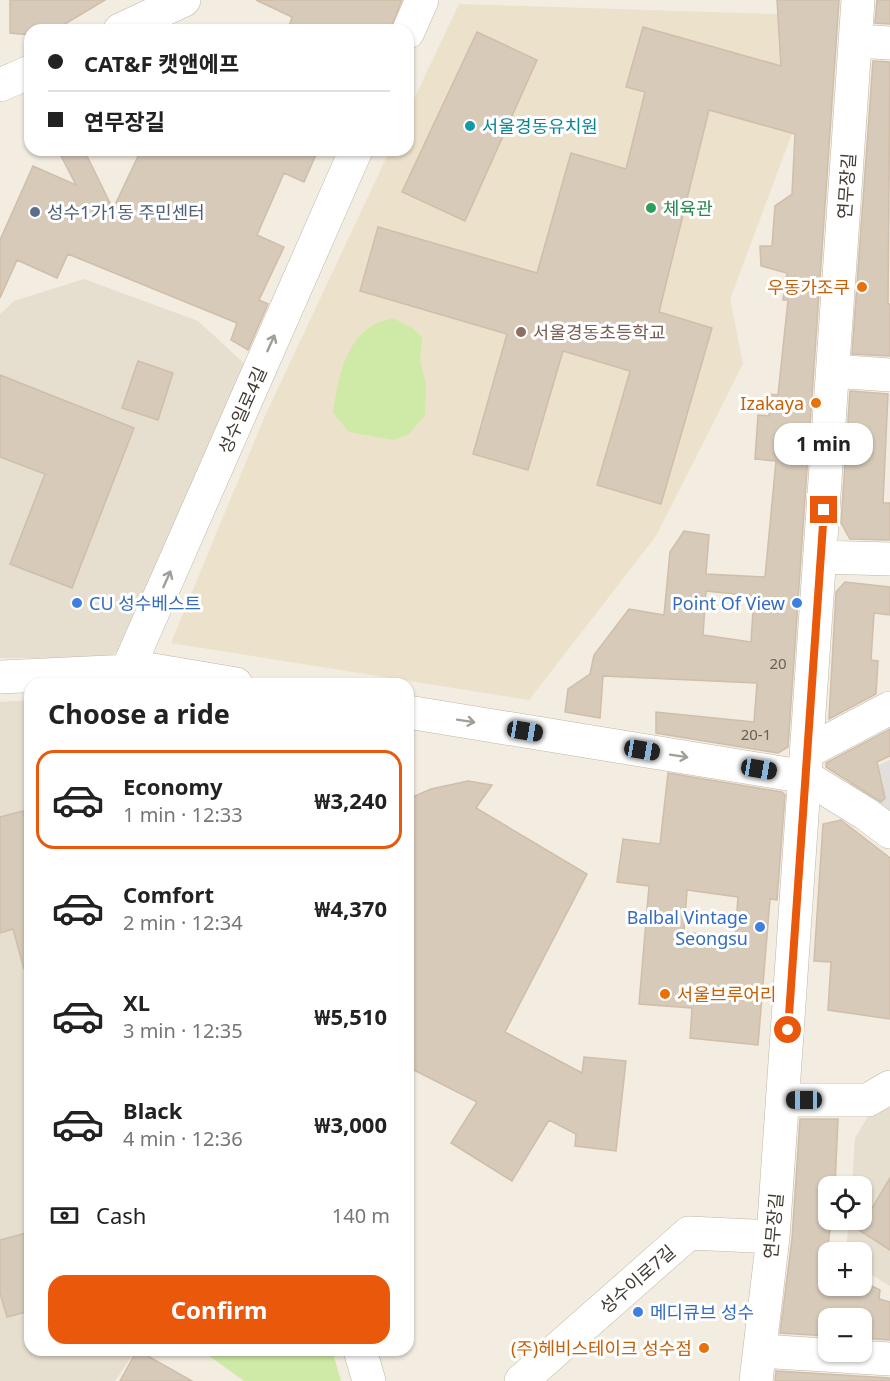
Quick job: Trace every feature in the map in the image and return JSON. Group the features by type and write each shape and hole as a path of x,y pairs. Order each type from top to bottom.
{"street":[{"path":"133,24 184,0"},
{"path":"412,24 422,0"},
{"name":"연무장길","path":"858,0 773,1238 758,1366 890,1359"},
{"path":"855,41 890,44"},
{"path":"0,86 24,75"},
{"name":"성수일로4길","path":"146,675 354,156"},
{"path":"833,371 890,375"},
{"path":"820,557 890,559"},
{"path":"0,676 146,675 176,678"},
{"path":"807,764 890,708"},
{"path":"414,713 807,764 890,832"},
{"path":"783,1100 868,1100 890,1088"},
{"name":"성수이로7길","path":"521,1381 689,1233 773,1238"},
{"path":"362,1356 369,1381"}],"shaded area":[{"name":"서울경동초등학교","path":"459,4 832,16 803,104 730,299 743,364 656,536 529,700 414,682 414,678 391,678 171,643 265,416 387,156 414,156 414,99"},
{"path":"84,279 198,321 246,365 126,644 108,658 0,658 0,314 14,301"},
{"path":"24,700 24,1356 132,1356 115,1381 0,1381 0,702"},
{"path":"890,760 890,825 847,792 855,775"},
{"path":"890,1099 890,1286 872,1275 872,1242 847,1242 848,1230 872,1230 872,1176 853,1176 855,1138 872,1110"}],"green space":[{"path":"393,318 412,328 422,337 420,361 426,384 425,415 409,434 393,440 349,432 333,413 343,366 361,335 372,325"},
{"path":"209,1356 334,1356 341,1381 244,1381"}],"building":[{"path":"10,0 105,0 65,24 24,24 24,34 10,33"},
{"path":"256,0 402,0 392,24 290,24 292,17"},
{"path":"777,0 839,0 788,747 778,753 656,733 656,712 754,722 757,683 603,676 600,718 565,712 568,689 590,674 594,655 629,609 664,615 670,552 684,531 709,535 706,574 765,577 776,461 755,459 758,415 769,416 769,394 778,395 788,300 783,300 787,273 761,266 760,246 772,246 775,206 792,194 795,134 709,110 659,312 712,328 661,504 597,485 630,371 563,351 528,470 473,454 507,334 360,291 378,227 537,273 571,153 626,169 645,92 626,87 643,27 781,66","holes":["706,591 754,596 751,642 703,635"]},
{"path":"877,0 890,0 890,24 875,23"},
{"name":"서울경동유치원","path":"477,32 537,60 465,221 402,192"},
{"path":"873,61 890,62 888,304 890,304 890,356 852,354"},
{"path":"61,156 87,156 113,209 138,156 315,156 304,182 284,173 257,235 284,247 259,300 268,304 248,350 231,340 237,323 68,254 57,278 17,260 0,298 0,240 33,166 76,185"},
{"path":"138,361 173,373 158,420 122,408"},
{"path":"0,375 134,428 72,588 10,564 45,474 0,457"},
{"path":"850,391 888,394 883,503 890,503 890,540 850,539 841,523"},
{"path":"845,582 890,587 890,615 874,613 871,660 878,661 876,694 829,719 836,592"},
{"path":"890,729 890,756 877,762 885,798 881,802 826,767 826,763"},
{"path":"668,773 782,792 785,795 777,900 770,899 758,1045 690,1038 692,1008 639,1004 649,886 617,882 623,839 660,844","holes":["687,890 738,897 735,938 684,932"]},
{"path":"468,781 492,785 476,808 587,874 505,1032 582,1073 584,1057 626,1061 616,1151 575,1146 576,1134 549,1120 512,1181 451,1143 477,1102 414,1070 414,796 431,789"},
{"path":"23,811 24,814 24,969 13,929 0,933 0,817"},
{"path":"841,820 890,858 890,1019 828,1010 831,962 814,961 823,824"},
{"path":"800,1119 838,1119 835,1176 818,1176 818,1230 830,1230 828,1242 818,1242 818,1296 872,1296 872,1286 880,1290 879,1299 890,1302 890,1340 872,1339 872,1308 818,1308 818,1335 780,1333 792,1239"},
{"path":"890,1178 890,1250 859,1230 872,1230 872,1208"},
{"path":"24,1234 24,1313 7,1317 0,1293 0,1240"},
{"path":"134,1356 148,1356 192,1381 120,1381"},
{"path":"776,1371 890,1378 890,1381 775,1381"}],"place":[{"name":"서울경동유치원","path":"470,126"},
{"name":"체육관","path":"651,208"},
{"name":"성수1가1동 주민센터","path":"35,212"},
{"name":"우동가조쿠","path":"862,287"},
{"name":"서울경동초등학교","path":"521,332"},
{"name":"Izakaya","path":"816,403"},
{"name":"CU 성수베스트","path":"77,603"},
{"name":"Point Of View","path":"797,603"},
{"name":"Balbal Vintage Seongsu","path":"760,927"},
{"name":"서울브루어리","path":"665,994"},
{"name":"메디큐브 성수","path":"638,1312"},
{"name":"(주)헤비스테이크 성수점","path":"704,1348"}],"route":[{"path":"788,1030 824,510"}]}
